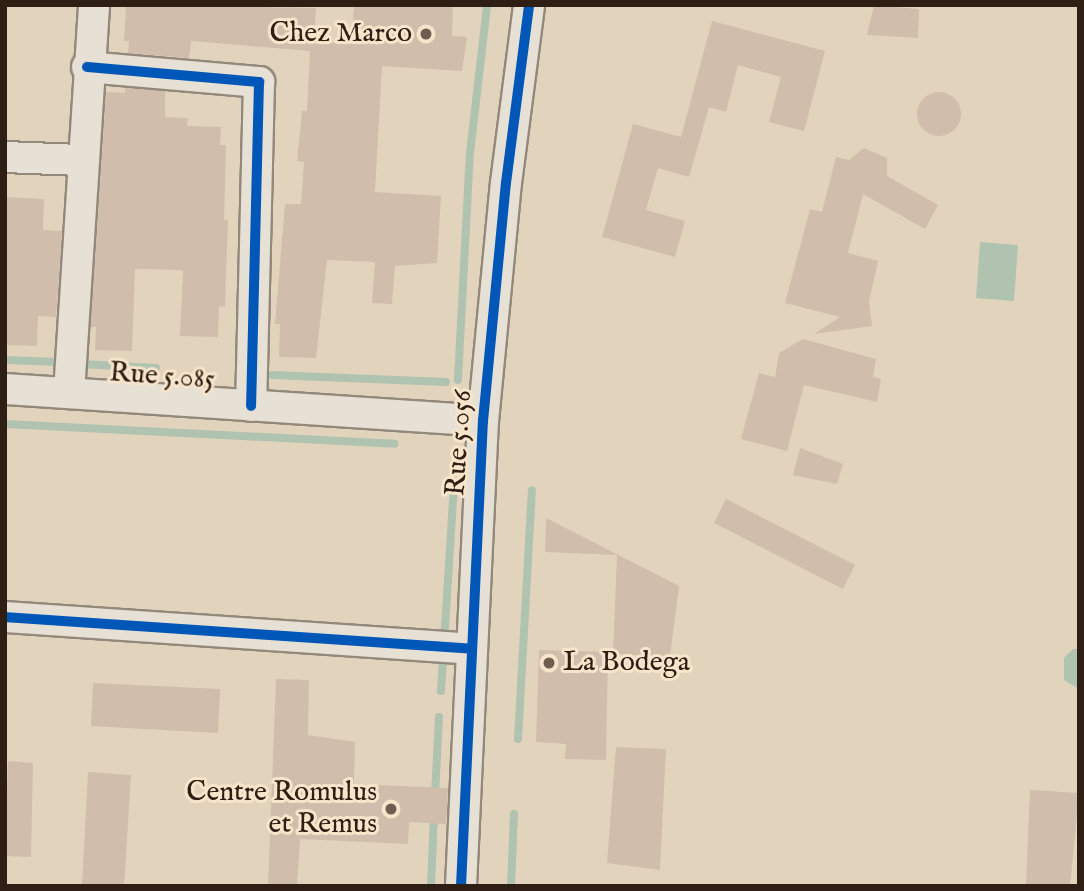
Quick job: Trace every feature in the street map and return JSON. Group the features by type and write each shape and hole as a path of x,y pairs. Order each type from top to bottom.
{"street":[{"path":"69,393 81,160 94,5"},
{"name":"Rue 5.056","path":"461,886 483,421 506,183 529,5"},
{"path":"87,67 259,82 251,406"},
{"path":"5,157 81,160"},
{"name":"Rue 5.085","path":"5,388 483,421"},
{"path":"5,617 471,649"}],"shaded area":[{"path":"980,242 1018,245 1014,301 976,298"},
{"path":"1073,649 1079,649 1079,689 1064,680 1064,658"}],"building":[{"path":"126,5 316,8 314,42 352,44 354,5 453,5 452,36 467,37 462,71 382,66 375,192 441,196 437,263 395,266 392,304 372,303 375,262 327,260 316,358 279,357 280,324 275,324 285,204 301,204 304,162 297,161 302,111 307,111 310,51 191,41 189,58 128,53 129,41 124,41"},
{"path":"874,5 919,9 918,38 867,35"},
{"path":"712,21 825,51 804,131 769,122 781,77 738,65 726,112 709,107 689,177 658,168 646,210 685,221 675,257 602,237 633,124 681,137"},
{"path":"125,88 165,91 165,117 188,118 187,126 221,127 220,145 226,145 224,220 228,220 225,307 219,306 218,337 180,336 183,270 135,269 132,351 95,350 96,327 91,327 91,319 106,92 125,93"},
{"path":"939,92 955,98 961,114 955,130 939,136 923,130 917,114 923,98"},
{"path":"864,148 887,158 887,176 938,205 925,229 863,194 848,253 878,261 869,301 872,326 814,334 840,317 785,303 810,209 822,212 836,157 849,160"},
{"path":"5,197 44,199 43,230 62,231 56,317 38,316 37,346 5,345"},
{"path":"803,339 876,359 873,377 881,379 877,402 804,385 787,451 741,439 759,373 775,377 779,353"},
{"path":"800,448 843,464 837,484 793,475"},
{"path":"726,499 855,565 843,589 714,523"},
{"path":"546,518 679,586 670,656 613,654 617,555 545,552"},
{"path":"539,650 608,652 606,760 565,759 566,744 536,742"},
{"path":"276,679 309,680 308,735 355,742 354,784 448,788 446,824 409,822 408,844 300,839 297,886 268,886"},
{"path":"93,683 220,689 218,733 91,726"},
{"path":"616,747 666,749 660,870 607,863"},
{"path":"8,761 33,763 31,857 5,856"},
{"path":"88,772 131,775 124,886 82,886"},
{"path":"1030,790 1079,793 1070,886 1026,886"}],"waterway":[{"path":"458,380 470,153 487,5"},
{"path":"5,360 60,362"},
{"path":"80,364 156,368"},
{"path":"272,375 446,382"},
{"path":"5,424 394,444"},
{"path":"441,691 454,482"},
{"path":"518,739 532,490"},
{"path":"435,795 439,717"},
{"path":"511,886 514,814"},
{"path":"431,886 434,815"}],"cycle path":[{"path":"461,886 483,421 506,183 529,5"},
{"path":"87,67 259,82 251,406"},
{"path":"5,617 471,649"}],"place":[{"name":"Chez Marco","path":"426,34"},
{"name":"La Bodega","path":"549,663"},
{"name":"Centre Romulus et Remus","path":"391,809"}]}
